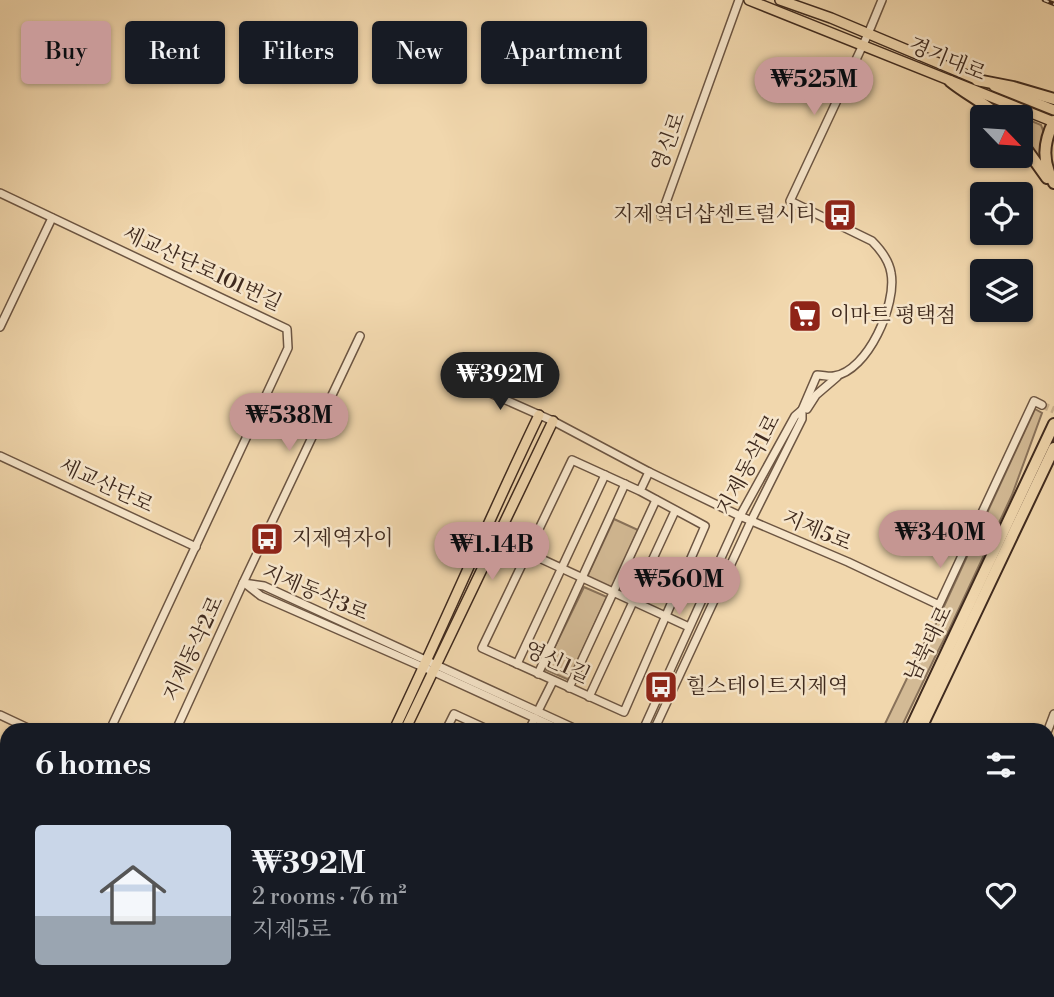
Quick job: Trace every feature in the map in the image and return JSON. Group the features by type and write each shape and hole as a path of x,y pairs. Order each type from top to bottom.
{"highway":[{"path":"977,80 1013,86 1054,99"},
{"path":"950,81 985,105"},
{"path":"1054,122 1045,147 1045,160 1054,186"},
{"path":"1033,158 1054,186"},
{"name":"남북대로","path":"913,723 1054,424"},
{"name":"남북대로","path":"926,723 942,691 953,658 1054,448"},
{"path":"908,723 927,693"}],"main road":[{"name":"경기대로","path":"749,0 1054,122"},
{"name":"경기대로","path":"780,0 1054,110"},
{"path":"408,723 505,485 538,415"},
{"path":"398,723 496,538 553,421"}],"street":[{"name":"영신로","path":"661,216 739,0"},
{"path":"863,45 882,0"},
{"name":"지제동삭1로","path":"657,723 751,521 802,419 802,410 817,375 832,377 842,374 857,363 869,351 890,305 891,272 882,251 872,241 790,201 863,45"},
{"name":"세교산단로101번길","path":"0,193 287,329 288,348 196,547"},
{"path":"0,327 52,218"},
{"name":"지제동삭2로","path":"179,723 360,336"},
{"path":"802,419 810,402 842,374"},
{"name":"지제5로","path":"472,385 553,421 740,516 848,562 939,606 1034,401 1042,405"},
{"name":"지제동삭1로","path":"646,723 740,516 795,415 802,410"},
{"name":"세교산단로","path":"0,456 196,547"},
{"name":"영신1길","path":"572,460 625,484 705,526 624,712 482,648 572,460"},
{"path":"640,491 649,471"},
{"path":"517,664 606,475"},
{"path":"538,674 625,484"},
{"path":"569,688 656,500"},
{"path":"589,697 675,511"},
{"path":"496,538 689,627"},
{"path":"113,723 196,547"},
{"name":"지제동삭3로","path":"243,583 264,586 559,723"},
{"path":"533,723 553,681"},
{"path":"450,723 454,714 474,723"},
{"path":"0,715 17,723"},
{"name":"지제동삭3로","path":"537,715 550,723"}],"shaded area":[{"path":"1033,122 1041,125 1044,133 1041,164 1033,153"},
{"path":"1035,409 1042,413 1012,495 949,630 903,723 885,723 940,615"},
{"path":"614,519 638,530 612,589 587,577"},
{"path":"584,587 607,597 569,680 544,669"}],"tunnel":[{"path":"1042,405 1054,410"}],"railway":[{"path":"1044,0 1054,4"}],"place":[{"name":"지제역더샵센트럴시티","path":"840,215"},
{"name":"이마트 평택점","path":"805,316"},
{"name":"지제역자이","path":"267,539"},
{"name":"힐스테이트지제역","path":"661,687"}]}
